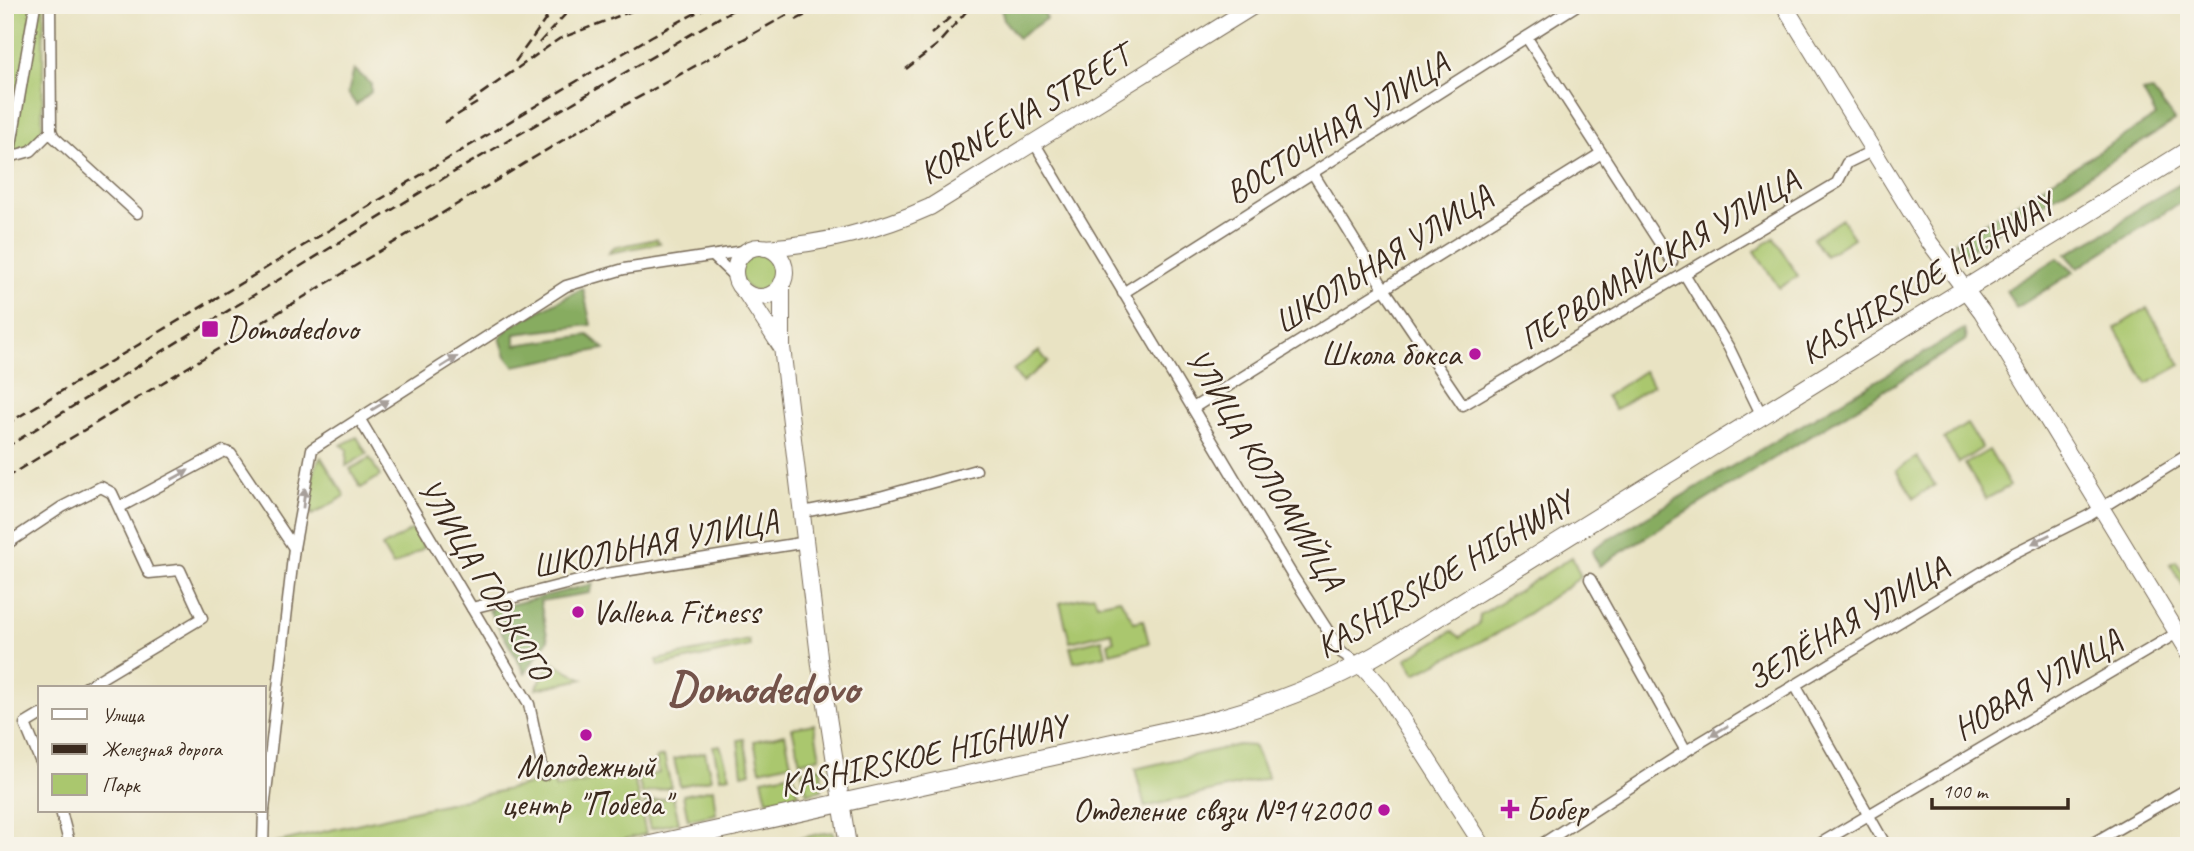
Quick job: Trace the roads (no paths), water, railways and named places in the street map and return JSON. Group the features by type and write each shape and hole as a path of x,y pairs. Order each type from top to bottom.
{"main road":[{"name":"KASHIRSKOE HIGHWAY","path":"698,846 1226,717 1287,698 1364,668 1969,295 2189,150"},
{"name":"KASHIRSKOE HIGHWAY","path":"1364,668 1762,416 2189,163"},
{"name":"KASHIRSKOE HIGHWAY","path":"646,846 843,809"}],"street":[{"path":"35,5 9,157 31,151 51,131"},
{"path":"50,5 51,131 54,137 137,213"},
{"name":"KORNEEVA STREET","path":"757,249 810,245 916,213 1035,144 1255,5"},
{"name":"ВОСТОЧНАЯ УЛИЦА","path":"1123,293 1314,175 1577,5"},
{"path":"1784,5 1936,251 1969,295 2189,652"},
{"path":"1527,38 1672,262"},
{"name":"УЛИЦА КОЛОМИЙЦА","path":"1035,144 1342,653 1364,668 1483,846"},
{"name":"ПЕРВОМАЙСКАЯ УЛИЦА","path":"1385,290 1463,405 1837,183 1847,163 1874,150"},
{"name":"ШКОЛЬНАЯ УЛИЦА","path":"1193,408 1600,154"},
{"path":"1314,175 1385,290"},
{"path":"746,293 766,296 783,279 793,261 810,245"},
{"path":"735,277 737,262 757,249"},
{"path":"266,794 295,548 312,449 490,336 508,321 573,283 624,269 757,249 781,259 782,347 820,666 848,846"},
{"path":"713,256 735,277 782,347"},
{"path":"1685,275 1729,348 1762,416"},
{"name":"УЛИЦА ГОРЬКОГО","path":"359,418 529,704 544,775"},
{"path":"120,508 223,451 231,454 295,548"},
{"name":"ЗЕЛЁНАЯ УЛИЦА","path":"1539,846 1686,751 2012,554 2101,507 2189,454"},
{"name":"ШКОЛЬНАЯ УЛИЦА","path":"803,512 880,497 976,470"},
{"path":"5,545 62,507 101,487 112,493 149,573 180,570 202,618 89,686"},
{"name":"ШКОЛЬНАЯ УЛИЦА","path":"472,608 605,574 807,542"},
{"path":"1590,579 1686,751"},
{"name":"НОВАЯ УЛИЦА","path":"1816,846 2177,633"},
{"path":"1795,685 1886,846"},
{"path":"38,716 25,724 38,755"},
{"path":"2088,846 2189,788"},
{"path":"61,812 70,846"},
{"path":"263,846 264,812"}],"railway":[{"path":"515,62 556,5"},
{"path":"539,43 574,5"},
{"path":"468,103 559,39 647,5"},
{"path":"5,425 652,36 711,5"},
{"path":"5,448 444,178 741,5"},
{"path":"5,478 578,131 805,5"},
{"path":"796,20 824,5"},
{"path":"906,69 937,45 972,5"},
{"path":"931,34 953,15"},
{"path":"444,123 477,103"}],"place":[{"name":"Domodedovo","path":"210,329"},
{"name":"Школа бокса","path":"1475,354"},
{"name":"Vallena Fitness","path":"578,612"},
{"name":"Молодежный центр \"Победа\"","path":"586,735"},
{"name":"Бобер","path":"1510,809"},
{"name":"Отделение связи №142000","path":"1384,810"}],"district":[{"name":"Domodedovo","path":"763,687"}]}
